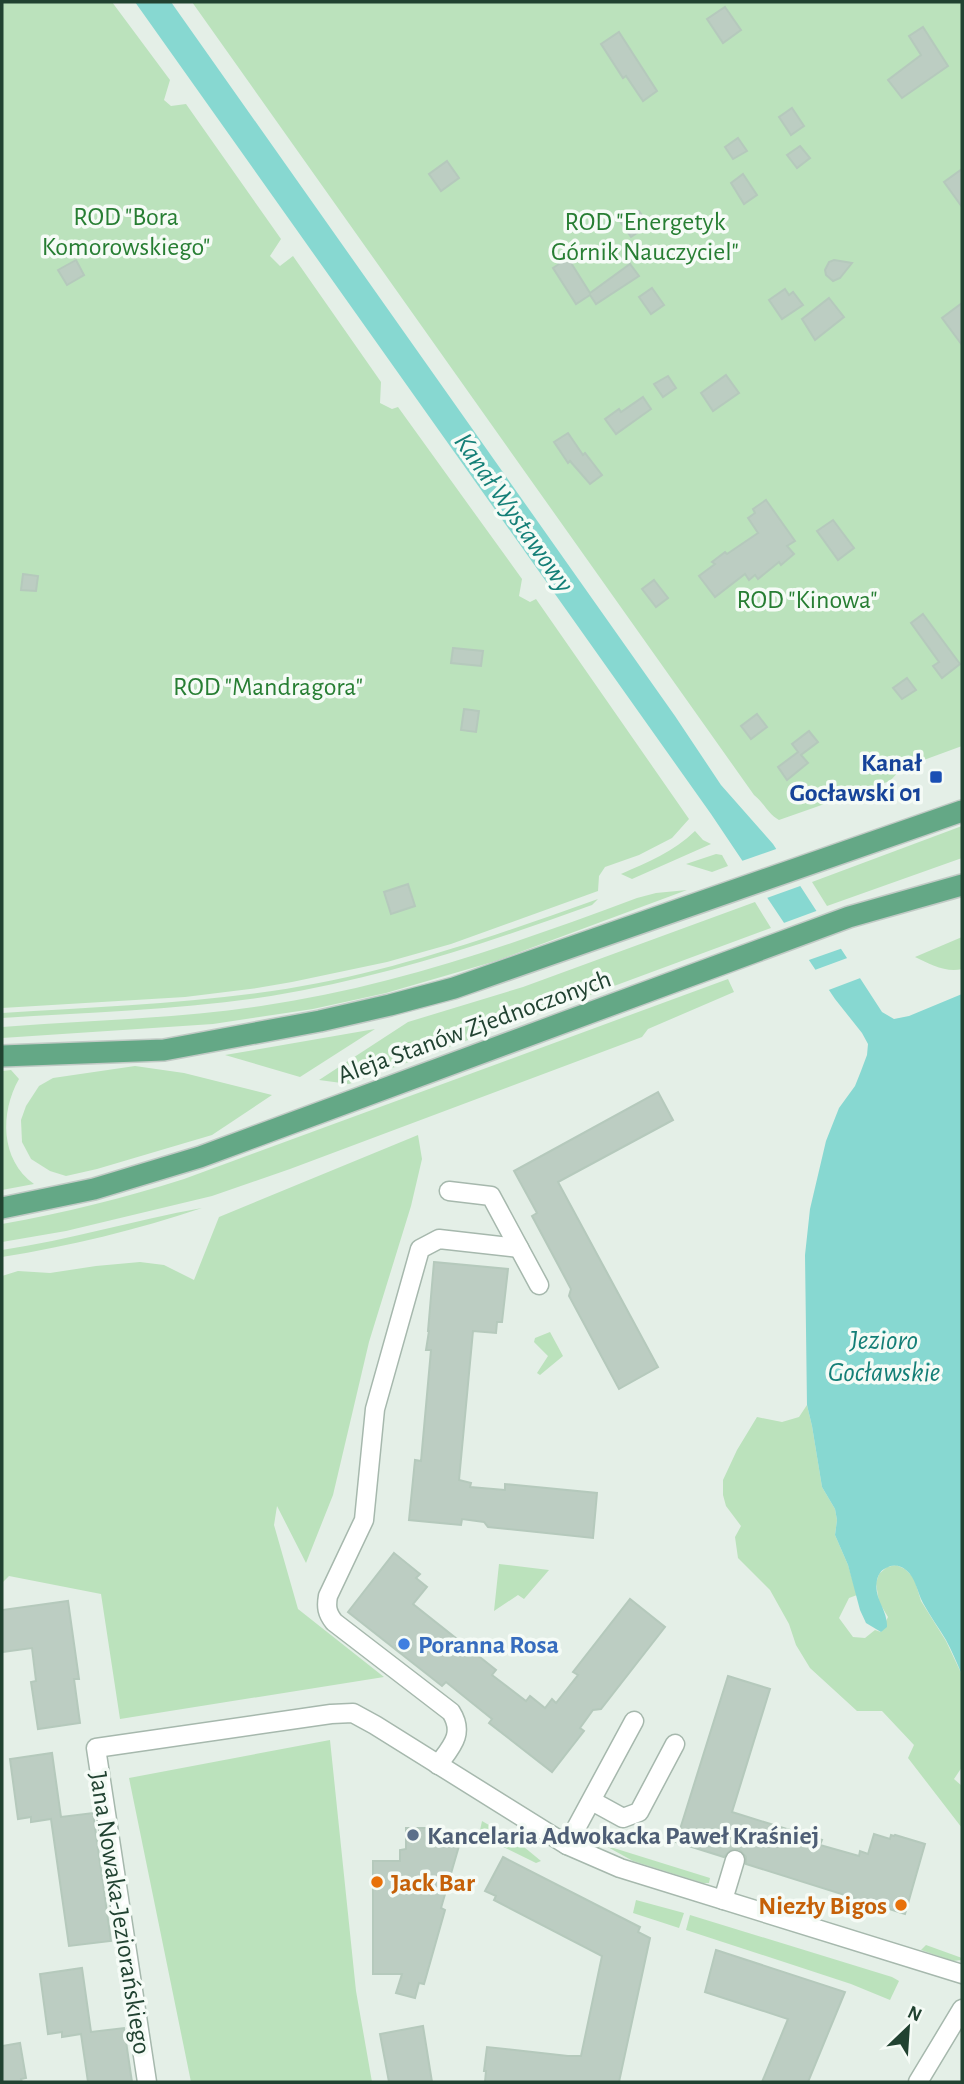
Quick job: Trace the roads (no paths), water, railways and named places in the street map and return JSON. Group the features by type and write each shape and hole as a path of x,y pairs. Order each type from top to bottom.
{"main road":[{"name":"Aleja Stanów Zjednoczonych","path":"2,1056 164,1050 368,1011 454,988 962,811"},
{"name":"Aleja Stanów Zjednoczonych","path":"2,1208 94,1189 200,1157 849,918 962,885"}],"street":[{"path":"449,1191 491,1196 539,1285"},
{"path":"438,1765 457,1735 458,1728 451,1712 334,1622 326,1607 328,1595 364,1520 375,1409 420,1249 439,1239 519,1248"},
{"name":"Jana Nowaka-Jeziorańskiego","path":"147,2082 96,1748 331,1714 353,1713 567,1844 620,1868 962,1974"},
{"path":"567,1844 635,1721"},
{"path":"592,1801 623,1818 639,1812 675,1744"},
{"path":"723,1900 735,1860"},
{"path":"918,2082 962,2008"}],"water":[{"name":"Jezioro Gocławskie","path":"135,2 171,2 721,785 773,844 882,1012 894,1019 909,1016 962,994 962,1675 912,1577 901,1567 884,1569 877,1580 877,1593 887,1627 881,1632 866,1623 848,1565 835,1535 835,1509 822,1487 807,1405 805,1255 810,1209 826,1141 839,1108 855,1086 867,1055 868,1044 711,814"}],"place":[{"name":"Kanał Gocławski 01","path":"936,777"},
{"name":"Poranna Rosa","path":"404,1644"},
{"name":"Kancelaria Adwokacka Paweł Kraśniej","path":"413,1835"},
{"name":"Jack Bar","path":"377,1882"},
{"name":"Niezły Bigos","path":"901,1905"}],"park label":[{"name":"ROD \"Bora Komorowskiego\"","path":"126,231"},
{"name":"ROD \"Energetyk Górnik Nauczyciel\"","path":"645,236"},
{"name":"ROD \"Kinowa\"","path":"807,599"},
{"name":"ROD \"Mandragora\"","path":"268,686"}],"water label":[{"name":"Kanał Wystawowy","path":"515,512"}]}
